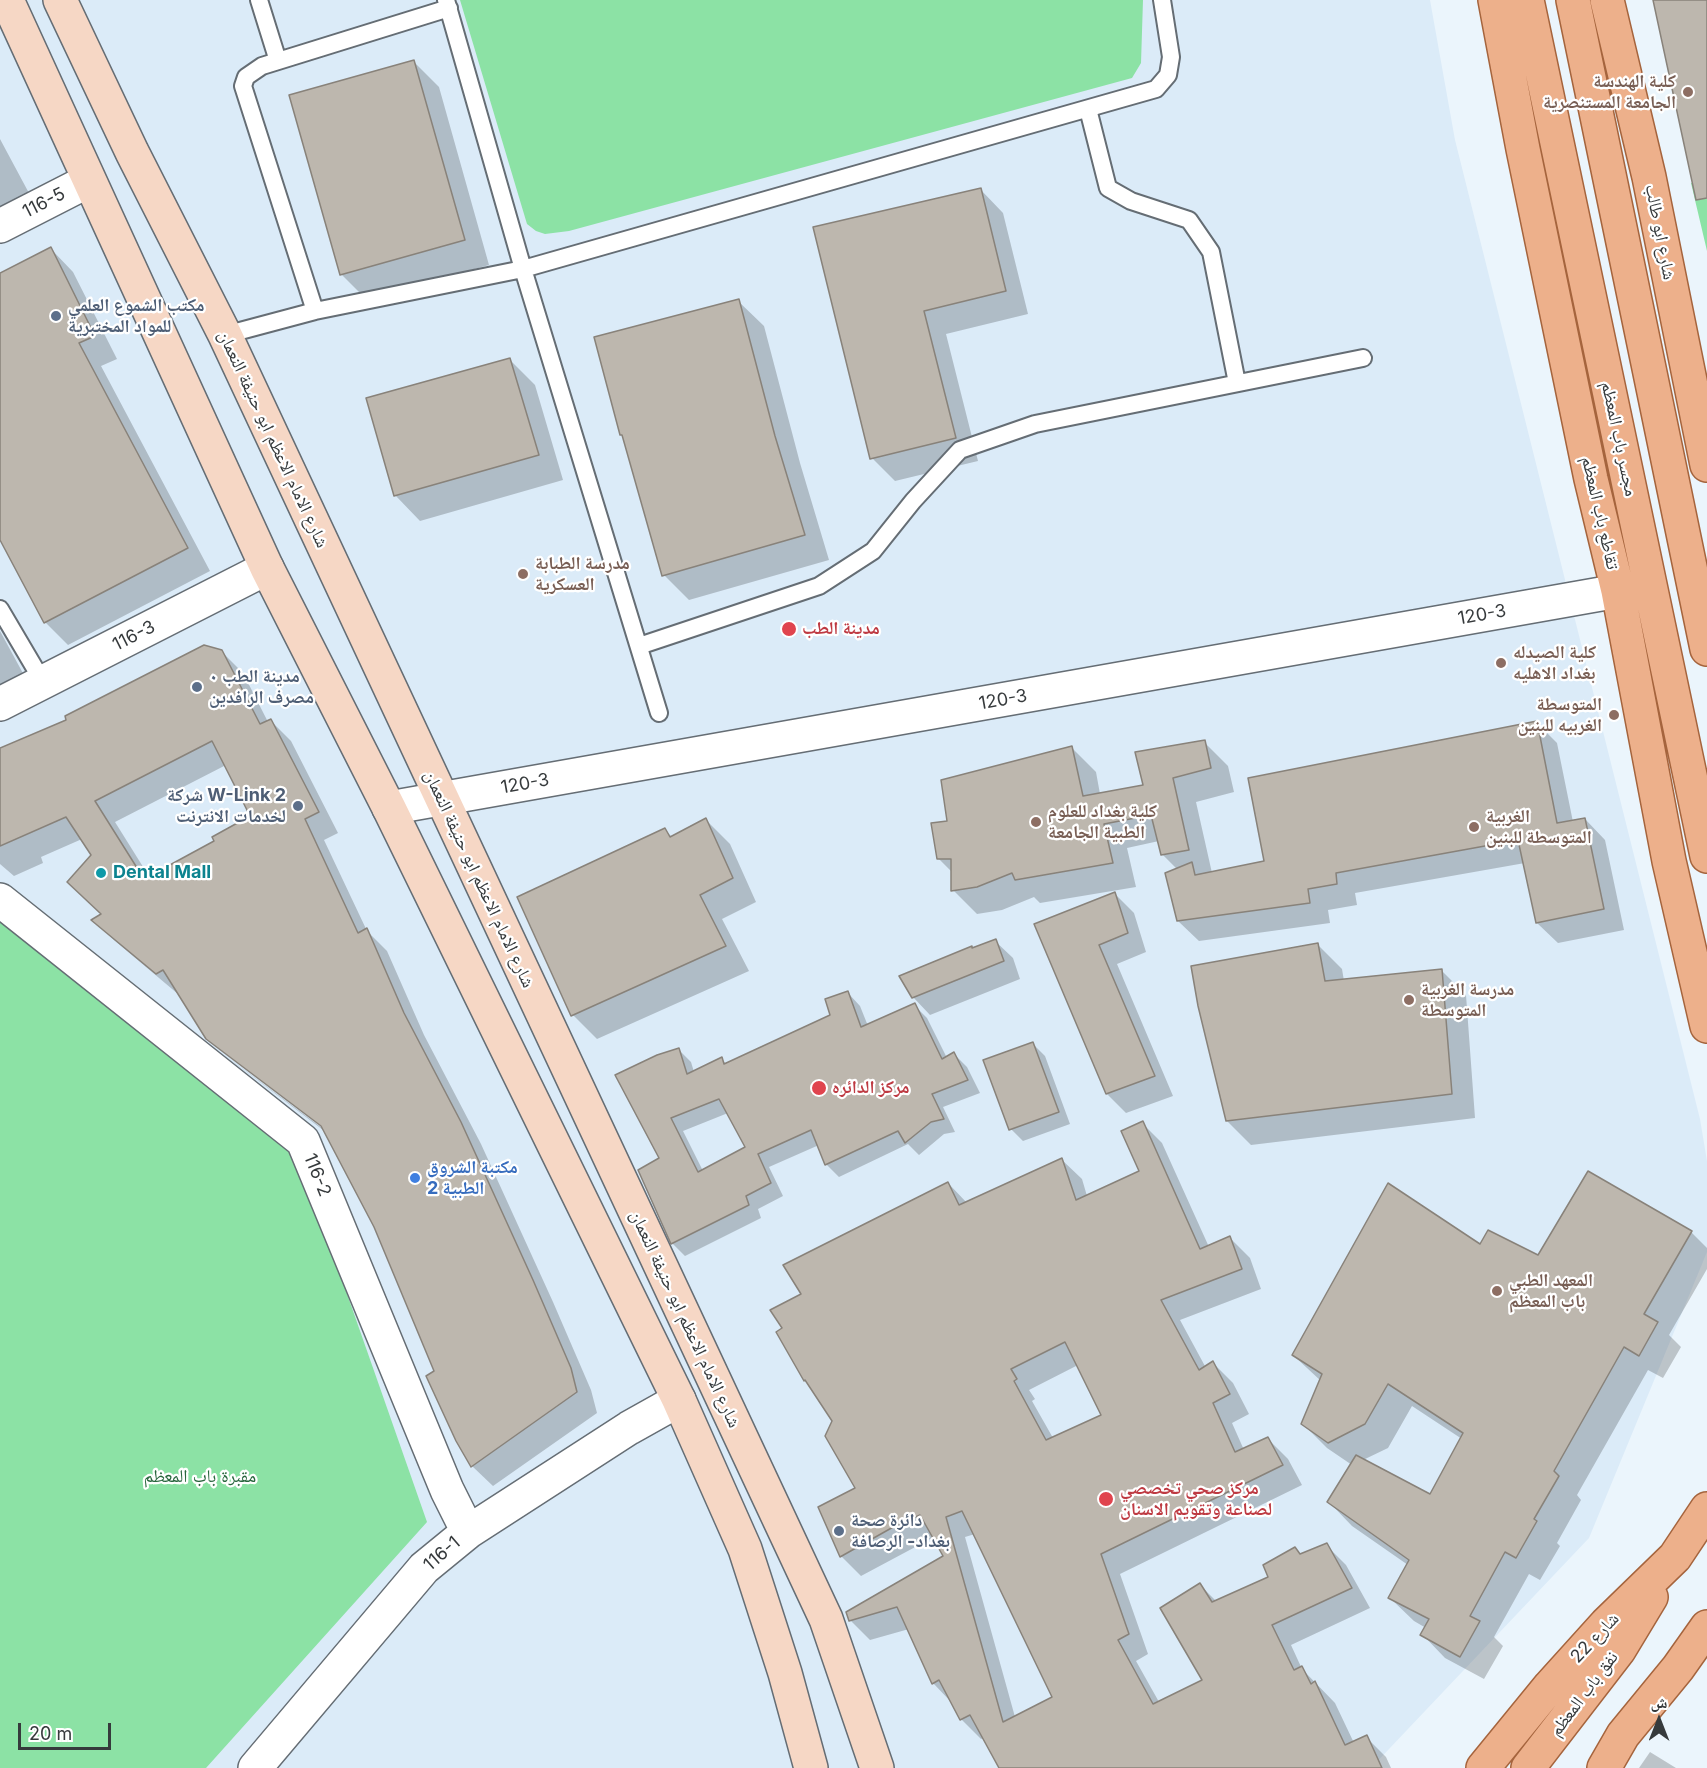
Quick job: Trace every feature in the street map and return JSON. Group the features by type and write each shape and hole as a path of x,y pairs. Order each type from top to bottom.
{"main road":[{"path":"7,0 267,568 389,808 680,1400 745,1548 785,1673 811,1768"},
{"name":"شارع الامام الاعظم ابو حنيفة النعمان","path":"60,0 132,152 225,335 826,1619 877,1768"},
{"name":"تقاطع باب المعظم","path":"1495,0 1522,149 1618,591 1669,861 1707,1026"},
{"name":"شارع ابو طالب","path":"1607,0 1649,177 1707,465"},
{"path":"1574,6 1707,649"},
{"name":"مجسر باب المعظم","path":"1529,10 1707,856"},
{"name":"شارع 22","path":"1483,1768 1550,1686 1606,1624 1676,1557 1707,1509"},
{"name":"نفق باب المعظم","path":"1528,1768 1619,1650 1676,1557"},
{"path":"1596,1768 1678,1668 1707,1627"},
{"path":"1604,1768 1623,1735"}],"street":[{"name":"116-5","path":"0,226 88,181"},
{"name":"116-3","path":"0,704 267,568"},
{"name":"120-3","path":"389,808 1618,591"},
{"name":"116-2","path":"0,900 303,1142 447,1490 468,1532"},
{"name":"116-1","path":"255,1768 424,1568 468,1532 629,1428 680,1400"}],"lane":[{"path":"259,0 278,61"},
{"path":"225,335 315,311 523,269 1156,89 1168,75 1172,57 1162,0"},
{"path":"315,311 243,86 246,77 262,66 447,4 523,269 659,713"},
{"path":"1088,109 1108,188 1131,201 1189,220 1211,252 1237,383"},
{"path":"639,646 819,586 873,551 913,501 960,450 1035,424 1363,358"},
{"path":"0,609 43,682"}],"shaded area":[{"name":"مدينة الطب","path":"0,0 1430,0 1455,140 1700,1119 1707,1161 1707,1252 1589,1538 1371,1768 0,1768"}],"green space":[{"path":"460,0 1143,0 1141,63 1132,78 569,231 545,234 527,224"},
{"path":"1707,180 1707,251 1691,183"},
{"name":"مقبرة باب المعظم","path":"0,918 298,1154 427,1522 206,1768 0,1768"}],"building":[{"name":"كلية الهندسة الجامعة المستنصرية","path":"1653,0 1707,0 1707,198 1696,200"},
{"path":"414,60 465,240 340,275 289,95"},
{"path":"981,188 1006,291 924,311 956,438 870,459 813,227"},
{"path":"51,247 95,336 79,343 188,548 44,623 0,540 0,273"},
{"path":"739,299 775,436 805,535 662,576 622,435 620,435 594,337"},
{"path":"510,358 539,455 394,496 366,398"},
{"path":"204,645 222,650 260,724 271,719 319,812 305,819 358,933 367,928 404,1013 461,1122 571,1368 577,1392 471,1467 456,1441 426,1376 434,1371 374,1227 321,1126 206,1039 163,970 156,974 91,920 101,914 67,882 91,855 66,817 0,846 0,748 66,720 65,716","holes":["212,741 250,816 212,837 214,841 144,879 95,801"]},
{"path":"1537,721 1557,823 1585,818 1604,909 1536,923 1518,840 1336,873 1337,884 1308,889 1310,903 1177,921 1165,873 1192,862 1195,875 1264,861 1248,778"},
{"path":"1205,740 1211,768 1173,778 1189,850 1161,855 1151,815 1104,824 1113,863 1015,880 1012,873 977,887 951,891 951,859 937,859 931,823 947,821 941,780 1072,746 1083,796 1143,785 1135,752"},
{"path":"706,818 733,878 700,895 726,946 571,1016 517,897 665,828 670,837"},
{"path":"1115,892 1128,933 1099,945 1155,1076 1106,1094 1034,924"},
{"path":"996,939 1004,961 912,998 899,976 972,946 972,948"},
{"path":"1318,943 1325,981 1442,969 1452,1094 1226,1121 1198,1006 1191,966"},
{"path":"848,991 861,1027 915,1003 942,1059 954,1052 968,1080 932,1094 944,1119 931,1122 905,1143 898,1131 825,1165 811,1130 758,1154 771,1183 746,1196 749,1205 671,1244 638,1170 659,1158 615,1075 657,1055 679,1048 687,1074 722,1057 724,1064 830,1015 825,999","holes":["719,1099 745,1147 698,1172 671,1118"]},
{"path":"1033,1042 1059,1112 1009,1130 983,1060"},
{"path":"1143,1121 1200,1249 1230,1236 1242,1269 1161,1300 1199,1370 1213,1361 1230,1394 1213,1403 1235,1452 1268,1437 1283,1465 1101,1554 1129,1634 1118,1640 1153,1704 1202,1680 1160,1608 1200,1583 1212,1602 1268,1577 1263,1565 1295,1547 1300,1554 1327,1543 1352,1588 1272,1625 1294,1670 1302,1666 1311,1684 1315,1681 1345,1745 1367,1735 1382,1768 999,1768 970,1715 960,1720 939,1680 932,1684 897,1607 849,1621 846,1612 943,1556 920,1515 895,1526 840,1557 818,1507 855,1488 825,1436 832,1421 804,1381 776,1332 782,1328 770,1310 801,1294 783,1265 948,1182 959,1205 1062,1158 1076,1200 1139,1171 1121,1131","holes":["1065,1342 1101,1415 1046,1440 1014,1381 1017,1379 1011,1369","962,1511 1052,1697 1003,1722 946,1517"]},
{"path":"1588,1171 1692,1231 1644,1314 1658,1322 1639,1356 1624,1347 1554,1471 1559,1476 1534,1519 1537,1521 1516,1558 1505,1552 1470,1616 1480,1621 1460,1657 1420,1635 1429,1619 1388,1598 1409,1560 1327,1502 1356,1455 1430,1494 1463,1433 1388,1384 1365,1424 1328,1443 1301,1424 1322,1374 1292,1355 1388,1183 1480,1244 1488,1230 1538,1255"}],"place":[{"name":"كلية الهندسة الجامعة المستنصرية","path":"1688,92"},
{"name":"مكتب الشموع العلمي للمواد المختبرية","path":"56,316"},
{"name":"مدرسة الطبابة العسكرية","path":"523,574"},
{"name":"مدينة الطب","path":"789,629"},
{"name":"كلية الصيدله بغداد الاهليه","path":"1501,663"},
{"name":"مدينة الطب ٠ مصرف الرافدين","path":"197,687"},
{"name":"المتوسطة الغربيه للبنين","path":"1614,715"},
{"name":"شركة W-Link 2 لخدمات الانترنت","path":"298,806"},
{"name":"كلية بغداد للعلوم الطبية الجامعة","path":"1036,822"},
{"name":"الغربية المتوسطة للبنين","path":"1474,827"},
{"name":"Dental Mall","path":"101,873"},
{"name":"مدرسة الغربية المتوسطة","path":"1409,1000"},
{"name":"مركز الدائره","path":"819,1088"},
{"name":"مكتبة الشروق الطبية 2","path":"415,1178"},
{"name":"المعهد الطبي باب المعظم","path":"1497,1291"},
{"name":"مركز صحي تخصصي لصناعة وتقويم الاسنان","path":"1106,1499"},
{"name":"دائرة صحة بغداد- الرصافة","path":"839,1531"}]}
